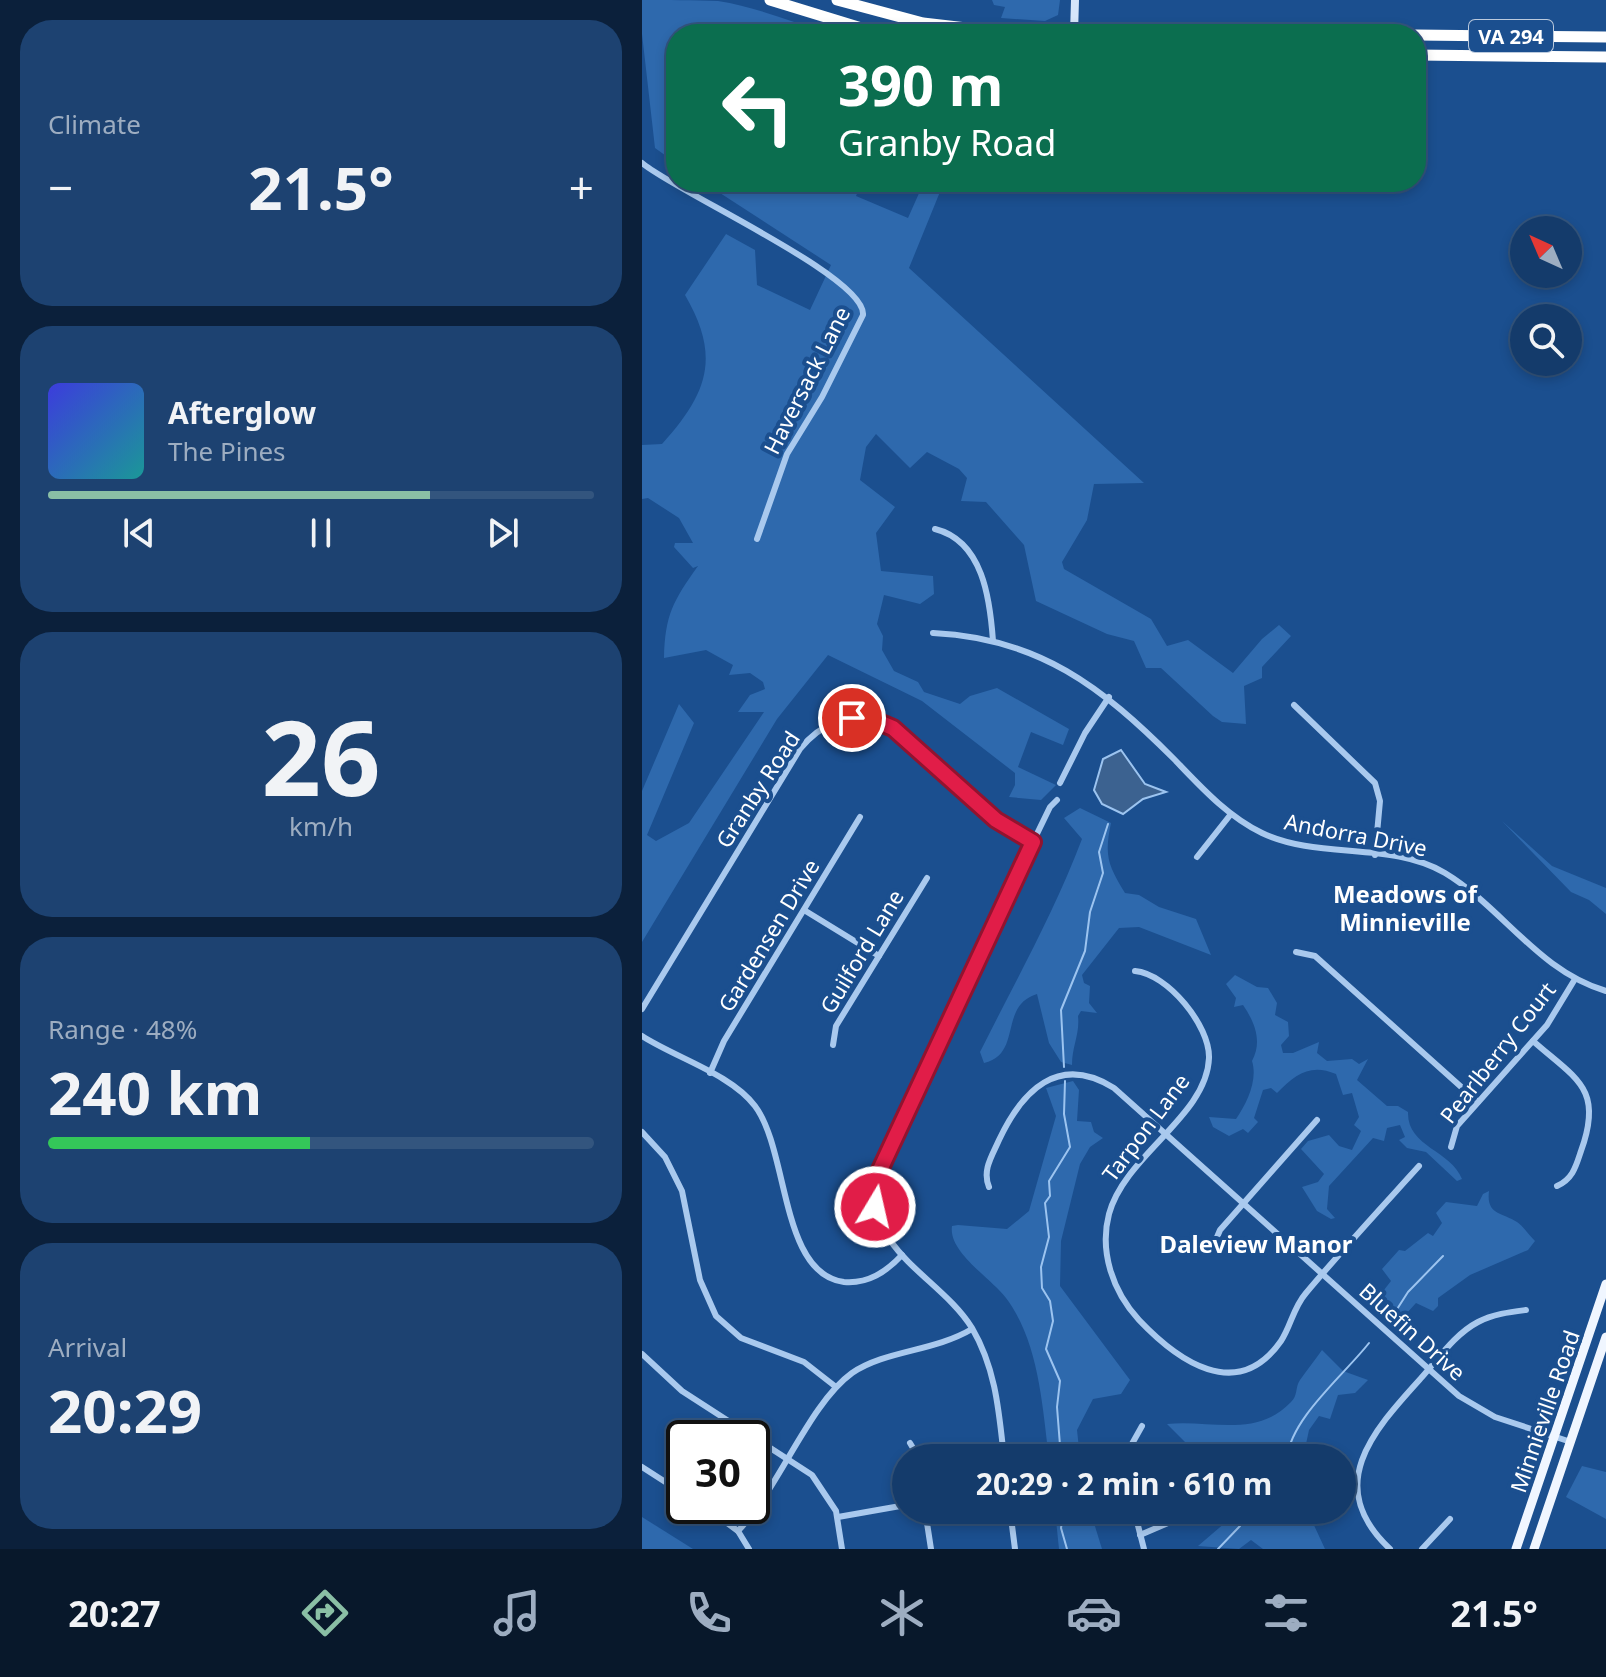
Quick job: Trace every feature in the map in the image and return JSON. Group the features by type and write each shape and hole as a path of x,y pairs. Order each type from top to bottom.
{"highway":[{"path":"770,0 848,24"},
{"path":"837,0 936,24"},
{"name":"VA 294","path":"1426,35 1606,37"},
{"name":"VA 294","path":"1426,55 1606,57"}],"main road":[{"name":"Minnieville Road","path":"1516,1549 1606,1284"},
{"name":"Minnieville Road","path":"1534,1549 1606,1337"}],"street":[{"path":"1074,24 1075,0"},
{"name":"Haversack Lane","path":"642,163 666,177"},
{"name":"Haversack Lane","path":"692,192 801,256 855,295 863,306 863,315 822,397 783,463 757,539"},
{"path":"935,529 959,540 974,561 989,600 993,641"},
{"name":"Andorra Drive","path":"933,633 993,641 1060,666 1109,697 1231,814 1285,841 1422,863 1451,877 1546,961 1575,979 1606,991"},
{"path":"1060,783 1090,723 1109,697"},
{"path":"1294,705 1375,783 1380,801 1375,855"},
{"name":"Granby Road","path":"642,1009 800,749 814,734 833,722 862,718 893,728 996,820 1033,842"},
{"path":"1002,1444 995,1383 986,1356 972,1329 950,1299 886,1237 877,1218 874,1196 877,1179 1033,842 1050,807 1057,800"},
{"path":"1197,857 1231,814"},
{"name":"Gardensen Drive","path":"710,1073 724,1041 860,817"},
{"name":"Guilford Lane","path":"833,1045 836,1026 927,878"},
{"path":"804,910 879,956"},
{"path":"1296,952 1315,956 1478,1102"},
{"name":"Tarpon Lane","path":"1135,971 1154,977 1192,1012 1203,1030 1209,1052 1207,1072 1198,1092 1118,1189 1109,1215 1106,1239 1112,1276 1123,1300 1170,1348 1193,1365 1214,1372 1235,1372 1254,1365 1282,1339 1296,1306 1322,1274 1419,1166"},
{"name":"Pearlberry Court","path":"1451,1147 1454,1129 1554,1016 1575,979"},
{"path":"642,1036 743,1093 764,1120 776,1147 798,1242 812,1265 835,1280 859,1282 880,1275 902,1255"},
{"path":"1533,1041 1582,1086 1591,1110 1587,1134 1574,1171 1557,1186"},
{"name":"Bluefin Drive","path":"989,1187 987,1168 1015,1108 1030,1090 1055,1078 1078,1075 1105,1083 1429,1369 1481,1411 1571,1442"},
{"path":"1212,1249 1220,1230 1317,1120"},
{"path":"642,1132 665,1157 680,1184 692,1228 700,1280 716,1316 741,1338 804,1362 836,1387"},
{"path":"1390,1549 1373,1531 1362,1510 1358,1487 1359,1466 1377,1428 1459,1336 1478,1321 1526,1310"},
{"path":"738,1531 761,1505 836,1387 864,1366 941,1346 972,1329"},
{"path":"642,1354 682,1391 820,1484 838,1517 842,1549"},
{"path":"1132,1444 1142,1426"},
{"path":"642,1467 666,1482"},
{"path":"838,1517 892,1507"},
{"path":"1422,1549 1450,1519"},
{"path":"728,1524 738,1531 749,1549"},
{"path":"927,1524 931,1549"},
{"path":"1012,1524 1015,1549"},
{"path":"1137,1524 1144,1549"},
{"path":"1140,1535 1166,1524"}],"shaded area":[{"path":"642,0 718,1 802,24 666,24 666,156 655,148 642,34"},
{"path":"992,0 1060,0 1058,15 1045,21 1001,18 1005,7 994,5"},
{"path":"718,192 858,192 856,196 908,218 920,192 940,192 909,268 1144,483 1094,484 1087,520 1062,562 1064,569 1151,619 1167,646 1188,640 1233,673 1262,639 1279,625 1291,636 1262,667 1262,678 1244,686 1246,724 1222,722 1161,668 1146,668 1134,641 1107,634 1036,601 1024,545 986,502 961,501 967,478 959,469 927,452 910,468 876,434 866,447 860,480 895,507 876,533 881,571 933,576 934,594 920,604 884,595 877,624 883,636 882,650 894,671 918,682 924,692 960,704 970,696 997,688 1069,729 1063,745 1031,732 1018,767 1056,785 1041,800 1009,797 1015,785 1015,773 922,701 828,655 777,719 642,942 642,791 679,704 694,723 647,835 656,841 689,823 764,712 738,712 750,695 765,689 763,682 750,673 729,675 733,665 706,650 664,658 666,630 672,609 698,566 693,568 674,547 675,543 693,543 679,518 648,498 642,499 642,445 662,444 699,391 706,356 703,337 685,295 726,234 755,250 757,285 810,310 831,265"},
{"path":"1121,750 1145,784 1166,792 1143,799 1123,814 1102,804 1094,790 1103,759"},
{"path":"1080,808 1111,823 1109,860 1125,893 1139,895 1159,907 1196,919 1211,955 1139,927 1119,928 1082,975 1084,983 1090,986 1089,1003 1097,1013 1081,1011 1078,1016 1072,1065 1061,1062 1049,1043 1037,994 1025,1000 1018,1009 1003,1050 996,1058 984,1063 980,1052 1046,921 1082,839 1064,818"},
{"path":"1502,821 1552,866 1606,888 1606,914 1589,900 1571,892"},
{"path":"1235,975 1257,987 1268,988 1277,1003 1275,1015 1288,1022 1289,1036 1281,1045 1283,1053 1293,1053 1319,1042 1317,1053 1327,1061 1352,1059 1359,1064 1368,1059 1357,1080 1387,1106 1398,1106 1408,1112 1414,1133 1449,1161 1462,1179 1457,1181 1426,1152 1407,1148 1399,1140 1405,1137 1400,1125 1387,1128 1384,1141 1373,1138 1329,1186 1327,1209 1335,1218 1317,1211 1302,1187 1318,1182 1324,1174 1301,1149 1308,1141 1329,1135 1339,1146 1352,1150 1361,1131 1354,1125 1359,1117 1352,1093 1343,1095 1336,1074 1327,1071 1304,1072 1277,1093 1271,1088 1263,1090 1254,1118 1258,1122 1248,1133 1243,1129 1229,1136 1213,1127 1209,1117 1236,1119 1252,1083 1256,1032 1243,1005 1234,1007 1236,998 1226,984"},
{"path":"1073,1081 1079,1090 1077,1121 1091,1122 1094,1132 1103,1138 1090,1147 1080,1164 1061,1241 1060,1286 1130,1380 1121,1394 1093,1399 1077,1430 1078,1444 1047,1444 1037,1374 1026,1334 1006,1298 963,1255 953,1236 952,1226 1007,1229 1029,1211 1056,1116 1046,1088"},
{"path":"1489,1191 1493,1209 1517,1222 1535,1241 1528,1250 1470,1275 1438,1298 1438,1306 1433,1311 1416,1303 1396,1325 1373,1304 1391,1281 1382,1269 1399,1250 1405,1251 1428,1233 1433,1236 1442,1223 1436,1213 1446,1202 1477,1206 1483,1194"},
{"path":"1322,1350 1343,1371 1368,1380 1355,1393 1338,1395 1330,1419 1319,1416 1309,1430 1306,1444 1187,1444 1167,1424 1231,1425 1263,1420 1293,1400 1300,1380"},
{"path":"1582,1466 1606,1472 1606,1519 1566,1497"},
{"path":"642,1517 693,1549 642,1549"},
{"path":"1056,1524 1094,1524 1102,1549 1059,1549"},
{"path":"1224,1524 1313,1524 1325,1549 1263,1549 1251,1540 1239,1549 1198,1546"}],"waterway":[{"path":"1064,1067 1061,1010 1085,951 1090,912 1103,873 1099,852 1108,824"},
{"path":"1060,1444 1057,1407 1060,1381 1046,1349 1053,1321 1050,1301 1042,1288 1041,1267 1049,1237 1045,1203 1050,1196 1049,1181 1070,1147 1064,1114 1065,1081"},
{"path":"1392,1317 1408,1292 1443,1256"},
{"path":"1291,1444 1308,1412 1369,1343"},
{"path":"1062,1524 1067,1549"},
{"path":"1218,1549 1241,1524"}],"district":[{"name":"Meadows of Minnieville","path":"1405,907"},
{"name":"Daleview Manor","path":"1256,1243"}],"route":[{"path":"852,718 880,721 893,728 996,820 1033,842 879,1172 875,1207"}]}
